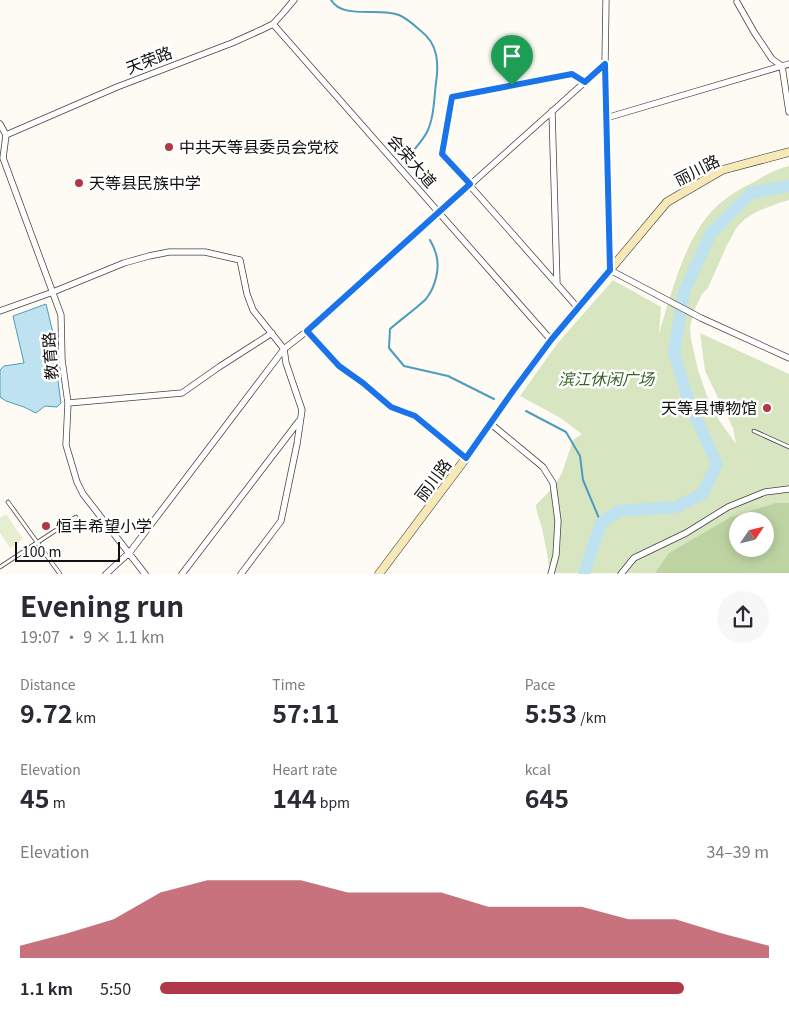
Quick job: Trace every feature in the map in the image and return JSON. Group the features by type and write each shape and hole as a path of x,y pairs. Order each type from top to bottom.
{"main road":[{"name":"丽川路","path":"379,574 551,340 667,202 722,170 789,152"}],"street":[{"name":"天荣路","path":"6,135 117,87 232,43 273,24 294,0"},
{"path":"606,0 605,64 610,270 701,318 789,358"},
{"path":"737,2 772,59 782,66 789,112"},
{"name":"会荣大道","path":"273,24 551,340"},
{"path":"106,574 130,552 284,349 307,331 605,64"},
{"path":"606,118 789,64"},
{"path":"578,308 442,154 452,97 572,74 585,82"},
{"path":"552,111 557,284"},
{"path":"0,124 6,135"},
{"name":"教育路","path":"6,135 1,158 61,315 62,360 68,403 66,445 76,482 83,494 130,552 145,574"},
{"path":"0,311 124,263 149,256 169,252 206,252 240,260 247,294 253,310 284,349 286,363 302,410 282,521 241,574"},
{"path":"307,331 339,366 363,383 391,407 415,416 466,458"},
{"path":"68,403 182,393 219,366 272,333"},
{"path":"182,574 300,420"},
{"path":"490,424 543,467 553,484 558,521 556,555 551,574"},
{"path":"621,574 634,558 686,532 728,507 765,492 789,488"}],"lane":[{"path":"754,431 789,447"},
{"path":"8,502 60,574"},
{"path":"0,567 76,517"}],"green space":[{"name":"滨江休闲广场","path":"789,166 789,200 758,211 745,219 737,227 708,288 702,294 694,311 690,327 698,370 706,393 714,413 736,444 733,428 705,371 700,333 789,374 789,573 550,573 536,505 555,485 562,473 573,440 582,434 559,417 520,396 557,344 613,280 661,307 659,334 680,267 695,234 704,220 719,204 734,193 775,171"},
{"path":"776,503 789,503 789,573 655,573 669,553 729,518 729,558 774,558 774,512 747,512"},
{"path":"6,514 23,539 10,548 0,533 0,518"}],"water":[{"path":"46,304 53,333 61,403 57,407 45,406 36,413 0,397 0,370 4,366 24,363 13,316"}],"waterway":[{"path":"331,0 344,10 399,15 413,24 431,42 437,61 432,115 427,132 411,154"},
{"path":"584,574 601,523 619,511 676,507 702,494 717,464 689,403 674,352 684,292 711,233 751,193 789,186"},
{"path":"430,240 438,263 435,282 426,299 390,329 389,348 404,366 448,376 494,399"},
{"path":"526,411 566,432 580,456 583,480 601,523"}],"place":[{"name":"中共天等县委员会党校","path":"169,147"},
{"name":"天等县民族中学","path":"79,183"},
{"name":"天等县博物馆","path":"767,408"},
{"name":"恒丰希望小学","path":"46,526"}],"route":[{"path":"605,64 610,270 551,340 466,458 415,416 391,407 363,383 339,366 307,331 470,184 442,154 452,97 512,86 572,74 585,82 605,64"}]}
